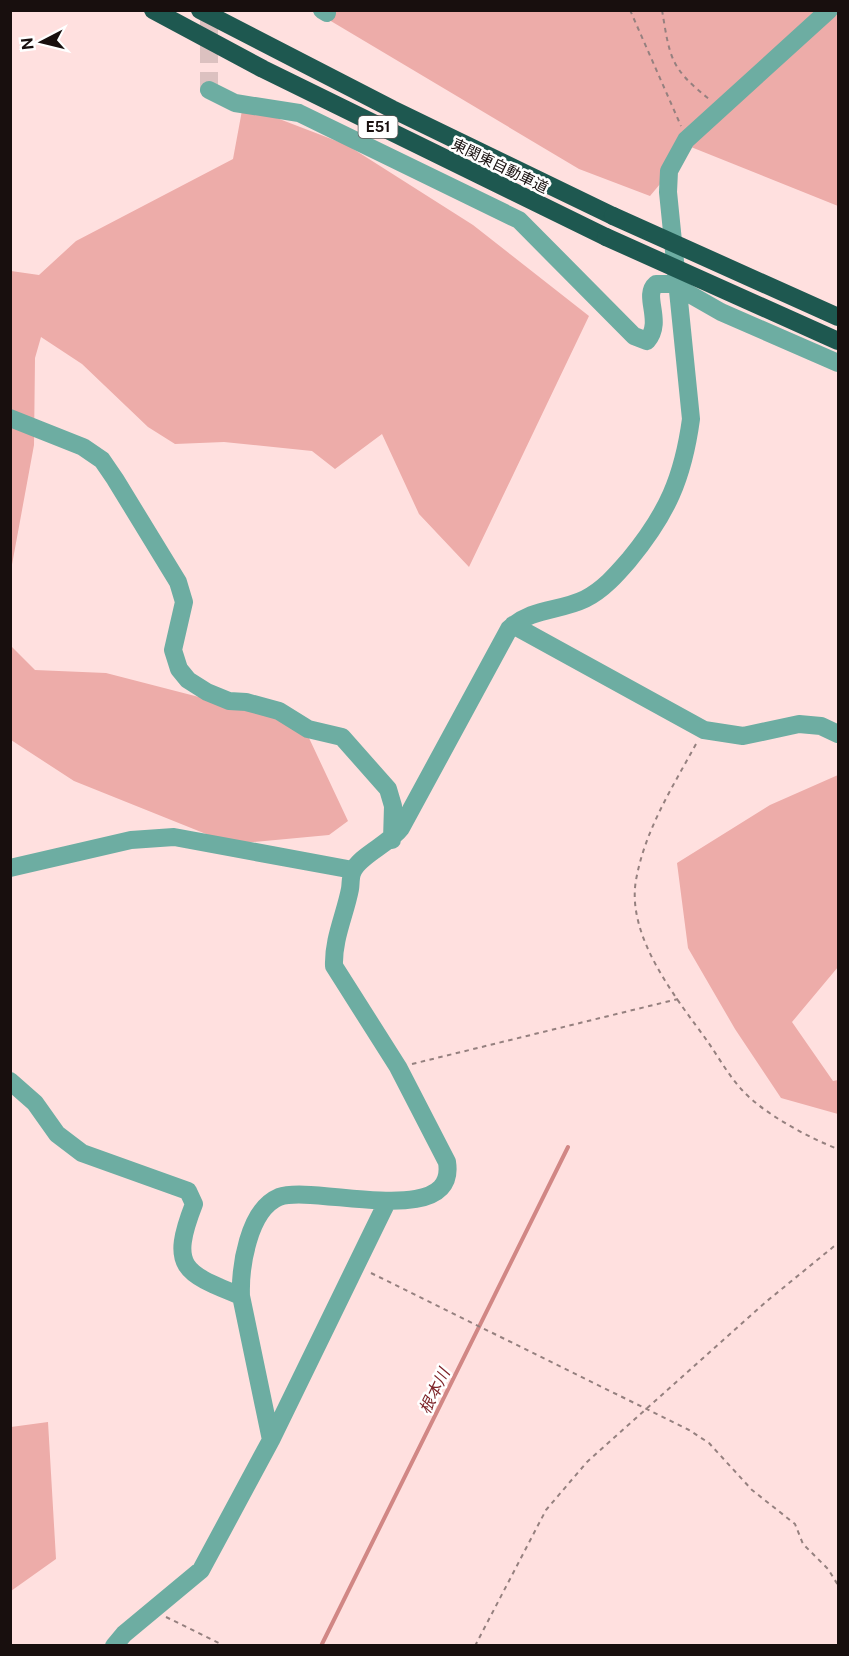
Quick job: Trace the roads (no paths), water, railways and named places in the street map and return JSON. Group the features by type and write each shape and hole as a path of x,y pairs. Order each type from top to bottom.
{"highway":[{"name":"東関東自動車道","path":"153,10 273,74 606,237 838,341"},
{"name":"東関東自動車道","path":"200,10 392,109 613,216 838,317"}],"street":[{"path":"271,1440 241,1296 243,1253 265,1208 279,1198 324,1195 387,1202 424,1198 437,1192 449,1173 447,1162 398,1067 334,966 334,951 353,870 369,854 392,840 513,625 524,616 583,600 599,591 649,536 669,503 686,456 691,419 668,192 669,171 687,140 829,10"},
{"path":"209,90 235,103 298,113 519,220 634,336 647,340 654,332 652,287 663,282 721,312 838,363"},
{"path":"10,418 42,433 65,438 102,460 178,582 184,602 173,650 179,669 188,680 207,692 229,701 246,702 279,711 308,729 342,737 388,789 393,806 392,840"},
{"path":"513,625 704,730 744,736 799,724 821,726 838,734"},
{"path":"10,868 131,840 174,837 353,870"},
{"path":"10,1081 35,1103 57,1134 82,1153 188,1191 194,1204 182,1234 185,1265 189,1272 203,1281 241,1296"},
{"path":"114,1646 124,1634 201,1570 271,1440 387,1202"}],"waterway":[{"name":"根本川","path":"321,1646 568,1147"}],"tunnel":[{"path":"209,10 209,90"}]}
